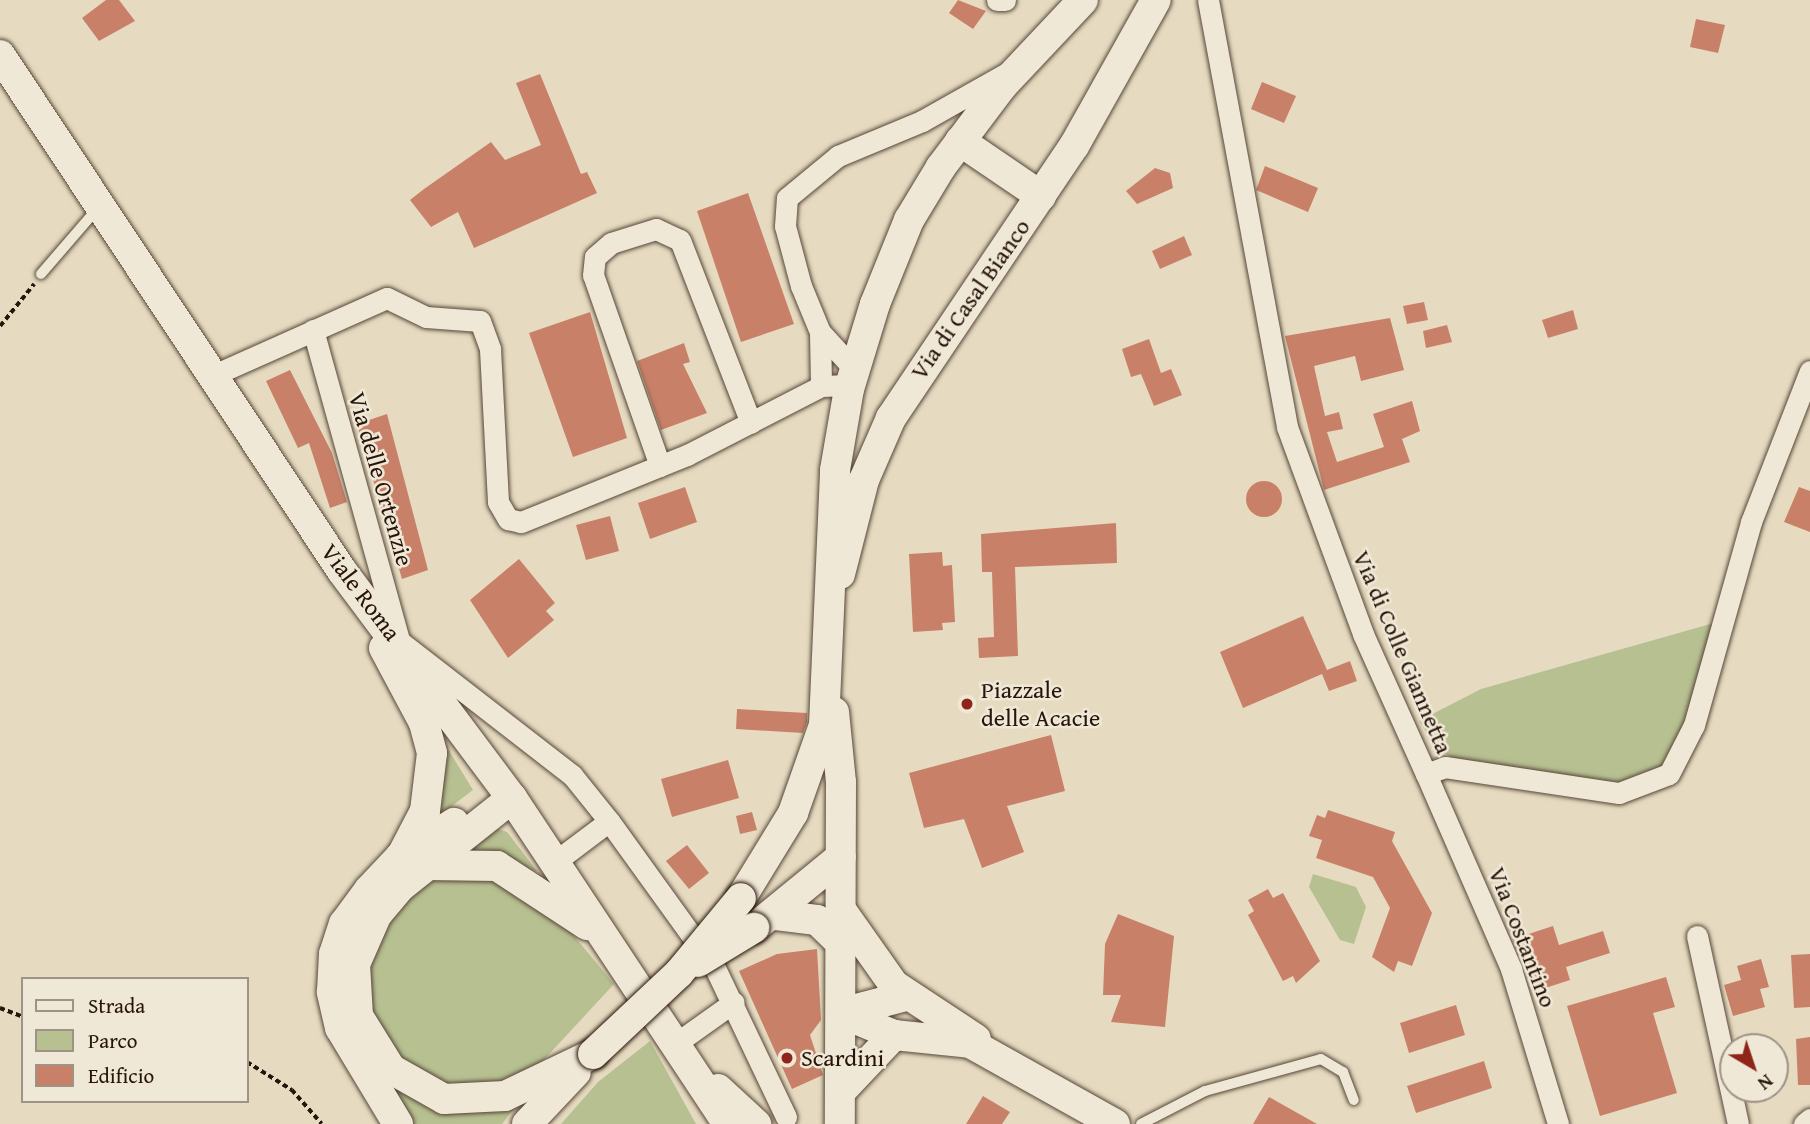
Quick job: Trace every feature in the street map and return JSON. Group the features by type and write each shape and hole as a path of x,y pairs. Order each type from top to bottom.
{"main road":[{"name":"Via di Casal Bianco","path":"679,973 741,898 802,794 830,681 832,497 842,380 909,220 960,141 1017,68 1083,0"},
{"name":"Via di Casal Bianco","path":"829,619 864,480 891,418 1041,197 1156,1"},
{"name":"Viale Roma","path":"0,55 216,374 342,571 399,641 556,861 728,1124"},
{"path":"960,141 1041,197"},
{"path":"342,571 430,741 428,802 414,861 384,904 355,964 358,1016 384,1062 433,1096 473,1102 529,1087 585,1062"},
{"path":"830,681 841,857 840,1124"},
{"path":"398,1124 348,1047 332,982 344,925 414,861 475,811 512,798"},
{"path":"527,1124 585,1062 679,973 765,921 841,857"},
{"path":"414,861 479,863 512,872 611,945"},
{"path":"841,910 871,959 906,996 1001,1058 1115,1124"},
{"path":"765,921 817,920 839,941"},
{"path":"841,1013 906,996"},
{"path":"841,1013 894,1035 957,1038 1001,1058"},
{"path":"842,1090 894,1035"},
{"path":"679,1050 708,1124"},
{"path":"679,1050 756,1124"},
{"path":"547,1124 585,1062"}],"street":[{"path":"997,0 1005,0"},
{"name":"Via di Colle Giannetta","path":"1207,4 1294,451 1363,635 1426,774 1445,767 1619,793 1669,774 1692,731 1751,522 1810,371"},
{"path":"842,380 820,332 792,256 784,216 791,192 838,156 910,127 1017,68"},
{"path":"660,466 593,275 595,257 611,243 656,229 680,240 751,423"},
{"path":"216,374 387,298 426,317 484,324 498,502 510,521 528,521 660,466 842,380"},
{"name":"Via delle Ortenzie","path":"313,330 399,641"},
{"path":"820,332 842,380"},
{"path":"399,641 572,775 684,919 734,1002 786,1116"},
{"name":"Via Costantino","path":"1426,774 1504,951 1558,1124"},
{"path":"556,861 609,821"},
{"path":"1697,936 1738,1124"},
{"path":"679,1050 734,1002"},
{"path":"1804,1124 1810,1119"}],"lane":[{"path":"41,274 102,203"},
{"path":"1140,1124 1198,1093 1321,1059 1343,1073 1354,1100"}],"path":[{"path":"0,326 41,274"},
{"path":"0,1008 21,1016"},
{"path":"248,1063 292,1090 323,1124"}],"green space":[{"path":"1714,623 1672,763 1628,787 1454,758 1440,751 1419,721 1481,689"},
{"path":"445,744 473,790 436,818"},
{"path":"495,828 507,832 537,871 461,854"},
{"path":"453,873 498,880 554,912 614,984 540,1064 509,1081 466,1091 429,1084 389,1060 363,1011 374,931 408,892"},
{"path":"1313,874 1356,887 1366,907 1354,944 1340,940 1309,887"},
{"path":"650,1041 696,1124 561,1124 598,1082"},
{"path":"367,1062 399,1091 431,1106 520,1101 502,1124 409,1124"}],"building":[{"path":"106,0 119,0 135,21 99,41 82,18"},
{"path":"958,0 986,11 973,29 949,13"},
{"path":"1696,19 1725,25 1718,53 1690,47"},
{"path":"540,74 581,174 587,172 597,193 474,248 458,212 431,227 410,200 424,189 491,142 505,160 541,145 516,83"},
{"path":"1262,82 1296,96 1284,123 1251,109"},
{"path":"1265,166 1318,188 1308,212 1256,190"},
{"path":"1155,168 1170,173 1173,188 1137,204 1126,191"},
{"path":"748,193 794,324 741,342 697,211"},
{"path":"1184,236 1192,255 1160,269 1152,251"},
{"path":"1424,302 1428,320 1407,324 1403,306"},
{"path":"1573,310 1578,329 1548,338 1542,320"},
{"path":"590,312 627,438 573,457 529,333"},
{"path":"1390,318 1404,370 1361,381 1355,356 1314,366 1325,416 1339,412 1343,429 1327,432 1337,462 1384,447 1373,414 1412,401 1420,431 1402,439 1410,462 1324,490 1285,336"},
{"path":"1447,325 1452,342 1426,348 1423,331"},
{"path":"1149,339 1161,373 1171,369 1182,395 1154,406 1141,374 1131,377 1122,349"},
{"path":"684,343 690,362 683,364 707,413 661,430 637,361"},
{"path":"290,370 332,453 347,502 330,508 309,443 298,448 266,381"},
{"path":"387,414 428,570 402,579 357,424"},
{"path":"1264,481 1276,487 1282,499 1276,511 1264,517 1252,511 1246,499 1252,487"},
{"path":"685,487 697,522 650,539 638,503"},
{"path":"1799,487 1810,491 1810,532 1784,522"},
{"path":"610,516 619,551 586,560 576,525"},
{"path":"1116,523 1117,563 1015,567 1018,656 979,658 978,638 994,637 992,572 982,572 981,534"},
{"path":"942,552 943,566 952,565 955,622 942,623 943,630 913,632 909,554"},
{"path":"519,559 555,603 546,611 554,620 508,658 470,600"},
{"path":"1303,616 1327,670 1350,661 1357,681 1329,691 1322,674 1243,708 1220,652"},
{"path":"737,709 807,713 807,722 803,733 736,729"},
{"path":"1051,735 1065,791 1007,806 1024,852 982,868 964,819 924,828 909,773"},
{"path":"728,760 739,798 672,817 661,779"},
{"path":"1328,810 1395,832 1392,841 1432,913 1412,966 1398,961 1394,972 1372,957 1390,908 1373,877 1316,858 1322,840 1309,836 1317,815 1325,818"},
{"path":"752,812 757,830 740,834 736,816"},
{"path":"687,845 709,873 689,889 666,861"},
{"path":"1268,889 1273,898 1283,893 1320,961 1296,983 1293,976 1283,981 1248,915 1254,911 1248,900"},
{"path":"1118,914 1174,936 1165,1027 1111,1022 1121,995 1103,995 1105,944"},
{"path":"1553,926 1559,945 1603,931 1610,953 1566,967 1570,980 1536,991 1519,937"},
{"path":"817,949 821,1020 810,1035 823,1075 792,1089 739,971 777,954"},
{"path":"1810,954 1810,1007 1794,1008 1791,955"},
{"path":"1761,959 1769,987 1760,989 1765,1007 1733,1016 1724,985 1741,980 1737,966"},
{"path":"1666,977 1675,1007 1653,1013 1677,1093 1600,1116 1567,1006"},
{"path":"1456,1005 1465,1035 1409,1053 1400,1023"},
{"path":"1810,1037 1810,1085 1798,1085 1796,1039"},
{"path":"1484,1061 1492,1088 1416,1113 1407,1086"},
{"path":"983,1096 1010,1112 1002,1124 966,1124"},
{"path":"1269,1097 1317,1124 1253,1124"}],"place":[{"name":"Piazzale delle Acacie","path":"967,704"},
{"name":"Scardini","path":"787,1058"}]}
